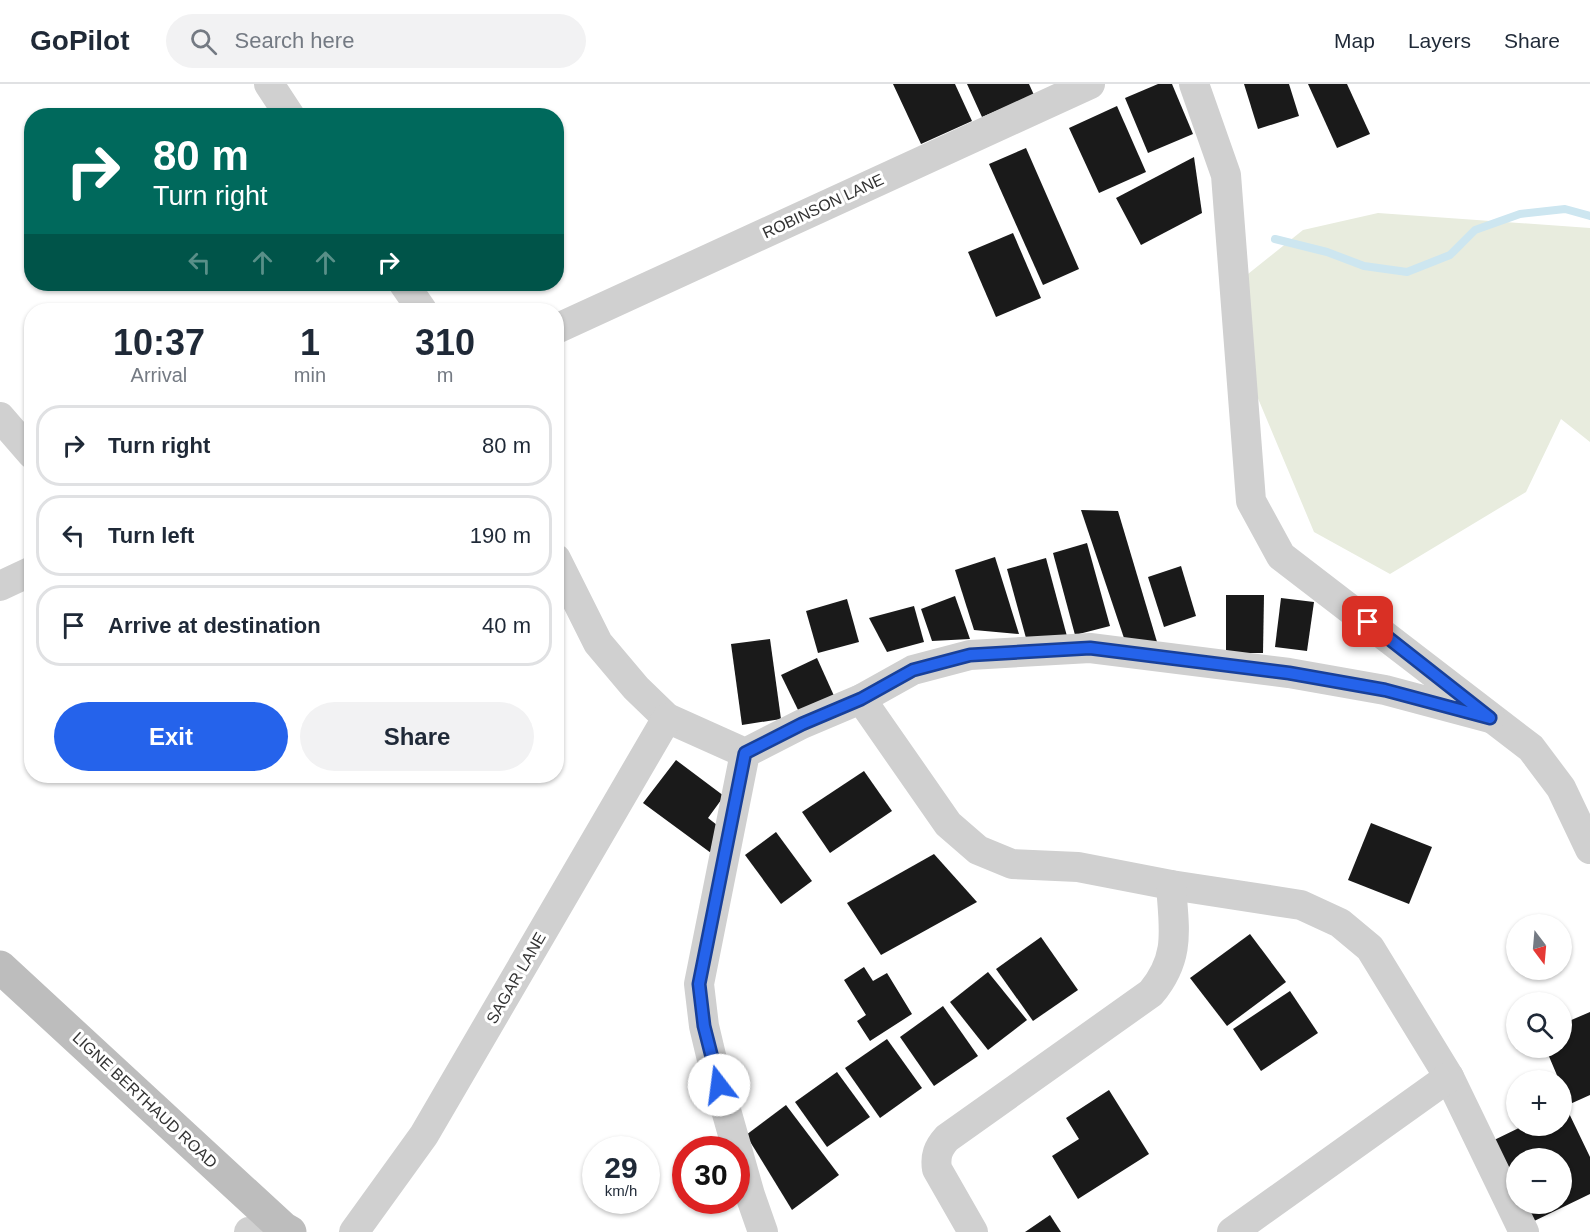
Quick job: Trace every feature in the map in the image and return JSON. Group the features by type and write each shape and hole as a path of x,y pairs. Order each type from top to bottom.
{"street":[{"path":"269,84 285,108"},
{"name":"ROBINSON LANE","path":"564,325 1090,84"},
{"path":"1194,84 1226,175 1251,501 1281,556 1531,748 1562,788 1590,849"},
{"path":"0,417 24,445"},
{"path":"0,586 24,575"},
{"path":"564,575 598,642 636,688 667,718 745,753"},
{"path":"745,753 802,724 861,699 913,670 970,655 1090,648 1289,673 1385,690 1490,718"},
{"path":"861,699 948,824 978,850 1012,864 1078,867 1171,885 1301,905 1340,923 1370,948 1449,1077 1524,1232"},
{"name":"SAGAR LANE","path":"362,1230 424,1135 667,718"},
{"path":"745,753 699,984 704,1026 713,1064 750,1195 763,1232"},
{"path":"974,1232 937,1169 936,1158 940,1146 947,1138 1150,993 1162,979 1171,963 1174,931 1171,885"},
{"name":"LIGNE BERTHAUD ROAD","path":"0,967 287,1230"},
{"path":"1232,1232 1449,1077"},
{"path":"249,1232 287,1230"}],"shaded area":[{"path":"1378,213 1590,228 1590,442 1561,419 1526,492 1390,574 1314,532 1249,377 1238,282 1303,230"}],"building":[{"path":"893,84 955,84 972,121 921,144"},
{"path":"967,84 1029,84 1034,95 982,117"},
{"path":"1158,84 1172,84 1193,134 1148,153 1125,98"},
{"path":"1244,84 1289,84 1299,116 1258,129"},
{"path":"1308,84 1347,84 1370,134 1337,148"},
{"path":"1117,106 1146,172 1099,193 1069,128"},
{"path":"1026,148 1079,269 1043,285 989,164"},
{"path":"1194,157 1202,213 1141,245 1116,198"},
{"path":"1013,233 1041,298 996,317 968,252"},
{"path":"1081,510 1118,511 1160,652 1128,650"},
{"path":"1087,543 1110,626 1075,635 1053,553"},
{"path":"995,557 1019,634 974,630 955,570"},
{"path":"1046,558 1068,640 1026,638 1007,569"},
{"path":"1181,566 1196,616 1164,627 1148,577"},
{"path":"1226,595 1264,595 1263,653 1226,653"},
{"path":"955,596 970,639 932,641 921,609"},
{"path":"1281,598 1314,602 1307,651 1275,647"},
{"path":"847,599 859,642 818,653 806,611"},
{"path":"914,606 924,642 887,652 869,618"},
{"path":"770,639 781,719 742,725 731,644"},
{"path":"817,658 835,698 800,714 781,675"},
{"path":"676,760 724,796 708,818 726,832 711,853 643,803"},
{"path":"864,771 892,811 830,853 802,812"},
{"path":"1371,823 1432,847 1409,904 1348,880"},
{"path":"776,832 812,881 781,904 745,855"},
{"path":"934,854 977,902 881,955 847,903"},
{"path":"1250,934 1286,982 1227,1026 1190,978"},
{"path":"1041,937 1078,990 1033,1021 996,969"},
{"path":"864,967 873,981 887,973 912,1014 870,1041 857,1021 866,1015 844,980"},
{"path":"988,972 1027,1020 988,1050 950,1002"},
{"path":"1290,991 1318,1033 1261,1071 1233,1029"},
{"path":"943,1006 978,1056 934,1086 900,1037"},
{"path":"1590,1012 1590,1095 1572,1103 1572,1070 1555,1070 1550,1058 1572,1058 1572,1020"},
{"path":"887,1039 922,1088 880,1118 845,1068"},
{"path":"837,1072 870,1117 827,1147 795,1102"},
{"path":"1109,1090 1149,1154 1078,1199 1052,1156 1079,1139 1066,1118"},
{"path":"786,1105 839,1175 792,1210 750,1142 750,1136 746,1135"},
{"path":"1572,1120 1590,1157 1590,1194 1572,1203 1572,1148 1506,1148 1506,1181 1488,1143 1506,1134 1572,1136"},
{"path":"1523,1214 1549,1214 1528,1224"},
{"path":"1050,1215 1061,1232 1025,1232"}],"waterway":[{"path":"1275,239 1327,252 1364,266 1407,272 1450,255 1475,230 1520,214 1565,209 1590,216"}],"route":[{"path":"719,1085 704,1026 699,984 745,753 802,724 861,699 913,670 970,655 1090,648 1289,673 1385,690 1490,718 1368,622"}]}
